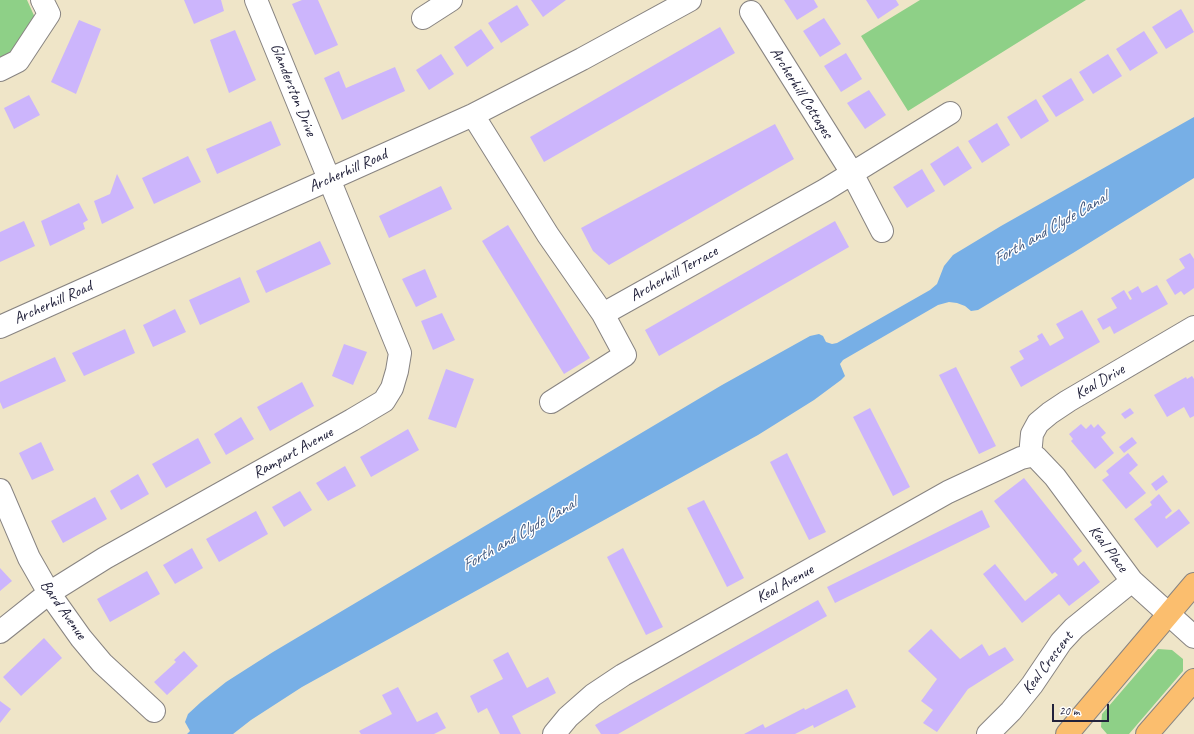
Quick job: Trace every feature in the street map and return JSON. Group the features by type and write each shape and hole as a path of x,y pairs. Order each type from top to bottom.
{"main road":[{"path":"1074,732 1167,614 1194,584"},
{"path":"1147,734 1194,680"}],"street":[{"path":"0,70 18,61 49,14 42,0"},
{"name":"Glanderston Drive","path":"256,0 330,179"},
{"path":"423,18 451,0"},
{"name":"Archerhill Road","path":"0,327 473,114 582,59 690,0"},
{"name":"Archerhill Cottages","path":"751,12 852,173 882,232"},
{"name":"Archerhill Terrace","path":"603,314 825,190 950,113"},
{"path":"473,114 548,235 603,314 625,355 551,402"},
{"name":"Rampart Avenue","path":"0,632 49,593 105,558 384,401 394,382 400,353 330,179"},
{"name":"Keal Drive","path":"1030,456 1032,434 1038,423 1050,413 1194,328"},
{"name":"Keal Place","path":"1030,456 1036,457 1055,477 1132,581 1194,637"},
{"name":"Keal Avenue","path":"554,734 568,717 593,695 623,675 948,492 1021,458 1030,456"},
{"name":"Bard Avenue","path":"0,490 29,558 49,593 81,638 102,663 154,711"},
{"name":"Keal Crescent","path":"988,734 1011,711 1032,685 1060,642 1074,628 1132,581"}],"green space":[{"path":"0,0 27,0 37,22 18,55 0,63"},
{"path":"920,0 1086,0 908,111 861,36"},
{"path":"1158,649 1172,650 1183,659 1183,671 1129,734 1107,734 1101,727 1102,714"}],"water":[{"name":"Forth and Clyde Canal","path":"1194,117 1194,178 1073,253 978,310 971,311 965,306 949,302 938,305 843,360 840,364 845,376 841,380 814,400 758,435 302,687 251,720 233,734 187,734 190,731 185,722 188,714 226,682 273,652 722,385 810,336 819,334 823,336 826,342 832,344 837,343 930,290 937,284 944,266 953,255 1001,226"}],"building":[{"path":"184,0 221,0 224,11 194,24"},
{"path":"302,0 318,0 338,45 315,55 292,4"},
{"path":"531,0 566,0 543,17"},
{"path":"784,0 814,0 818,7 797,20"},
{"path":"866,0 896,0 899,5 878,19"},
{"path":"517,5 529,25 501,43 488,23"},
{"path":"1181,9 1194,32 1166,49 1152,27"},
{"path":"824,18 841,44 820,57 803,31"},
{"path":"79,20 101,29 76,94 51,82"},
{"path":"720,27 735,53 544,162 530,137"},
{"path":"481,29 494,48 467,67 454,47"},
{"path":"235,30 256,80 229,93 210,40"},
{"path":"1144,31 1158,53 1130,71 1116,49"},
{"path":"846,53 862,79 841,92 824,66"},
{"path":"441,54 454,74 429,90 416,70"},
{"path":"1108,54 1122,76 1093,94 1079,72"},
{"path":"395,67 405,91 342,120 324,78 339,71 346,88"},
{"path":"1071,78 1084,100 1056,117 1042,96"},
{"path":"869,90 886,115 865,129 847,103"},
{"path":"29,95 40,115 14,129 4,108"},
{"path":"1036,99 1049,121 1021,139 1007,117"},
{"path":"271,121 281,145 217,174 206,149"},
{"path":"997,123 1010,145 982,163 968,141"},
{"path":"775,124 794,159 609,265 593,251 581,228"},
{"path":"958,146 972,168 944,186 930,164"},
{"path":"188,156 201,182 154,204 142,178"},
{"path":"922,169 935,191 907,208 893,187"},
{"path":"117,174 134,208 102,224 94,201 110,194"},
{"path":"441,186 452,209 389,238 379,216"},
{"path":"79,203 88,220 83,223 85,229 50,246 41,221"},
{"path":"24,221 35,246 0,262 0,232"},
{"path":"835,221 849,247 659,356 645,330"},
{"path":"508,225 590,358 564,374 482,241"},
{"path":"320,241 331,264 266,293 256,271"},
{"path":"1190,253 1194,259 1194,288 1184,295 1181,291 1175,295 1166,280 1185,268 1179,259"},
{"path":"425,269 437,297 416,307 402,279"},
{"path":"240,277 250,302 200,325 189,300"},
{"path":"1157,285 1168,304 1114,334 1110,326 1103,330 1097,319 1117,308 1111,298 1124,290 1130,300 1132,299 1128,292 1138,286 1142,293"},
{"path":"175,309 186,332 153,347 143,325"},
{"path":"1082,310 1100,342 1021,387 1010,367 1024,359 1019,351 1039,340 1037,336 1042,333 1050,346 1064,338 1056,324"},
{"path":"442,313 455,340 433,350 421,321"},
{"path":"125,329 135,353 84,376 72,353"},
{"path":"344,344 367,352 353,385 332,376"},
{"path":"55,357 66,381 3,409 0,402 0,382"},
{"path":"956,367 996,446 979,454 939,375"},
{"path":"446,369 474,379 456,428 428,419"},
{"path":"1192,376 1194,379 1194,416 1190,418 1184,407 1167,417 1154,395 1186,377 1187,379"},
{"path":"302,382 314,406 270,431 257,407"},
{"path":"870,408 910,487 893,496 853,417"},
{"path":"1130,408 1134,413 1125,419 1121,414"},
{"path":"241,417 254,439 226,455 214,434"},
{"path":"1081,424 1086,429 1091,424 1094,428 1098,424 1106,433 1101,437 1114,453 1095,469 1071,441 1073,439 1069,434"},
{"path":"408,429 419,450 371,477 360,457"},
{"path":"1132,437 1137,443 1124,453 1119,447"},
{"path":"198,438 211,463 166,488 152,464"},
{"path":"41,442 54,470 32,480 19,453"},
{"path":"787,453 826,532 809,540 770,462"},
{"path":"1128,453 1138,465 1129,473 1146,493 1126,509 1102,480 1109,475 1106,471"},
{"path":"345,466 356,486 328,501 316,483"},
{"path":"138,474 149,494 121,510 110,491"},
{"path":"1163,475 1168,482 1156,491 1151,484"},
{"path":"1024,478 1082,551 1073,559 1078,566 1084,561 1100,582 1069,606 1059,594 1022,623 983,574 995,564 1025,601 1058,575 1055,572 1052,574 994,501"},
{"path":"300,491 312,510 284,527 272,507"},
{"path":"1159,494 1172,511 1165,517 1166,519 1179,509 1190,523 1157,548 1134,519 1152,505 1150,502"},
{"path":"95,497 107,519 63,543 51,521"},
{"path":"704,500 744,578 727,587 687,508"},
{"path":"982,510 990,527 835,603 827,587"},
{"path":"256,511 268,534 219,562 206,539"},
{"path":"192,548 203,568 175,584 163,565"},
{"path":"623,548 663,627 646,635 607,557"},
{"path":"0,568 12,581 0,591"},
{"path":"147,571 160,594 110,622 97,599"},
{"path":"818,600 827,616 618,734 601,734 595,725"},
{"path":"931,629 960,659 982,644 989,656 1005,647 1014,660 968,689 937,732 923,723 933,710 921,701 937,679 908,651"},
{"path":"44,638 62,658 21,696 3,677"},
{"path":"184,651 198,666 167,695 154,682 176,662 174,660"},
{"path":"508,652 527,688 548,677 556,693 512,716 521,734 500,734 487,708 478,713 470,696 503,679 493,660"},
{"path":"398,687 417,722 437,712 446,728 434,734 361,734 359,731 392,714 382,695"},
{"path":"847,689 856,707 814,728 813,725 795,734 744,734 763,724 765,728 804,708 805,710"},
{"path":"0,701 11,709 0,723"}]}
